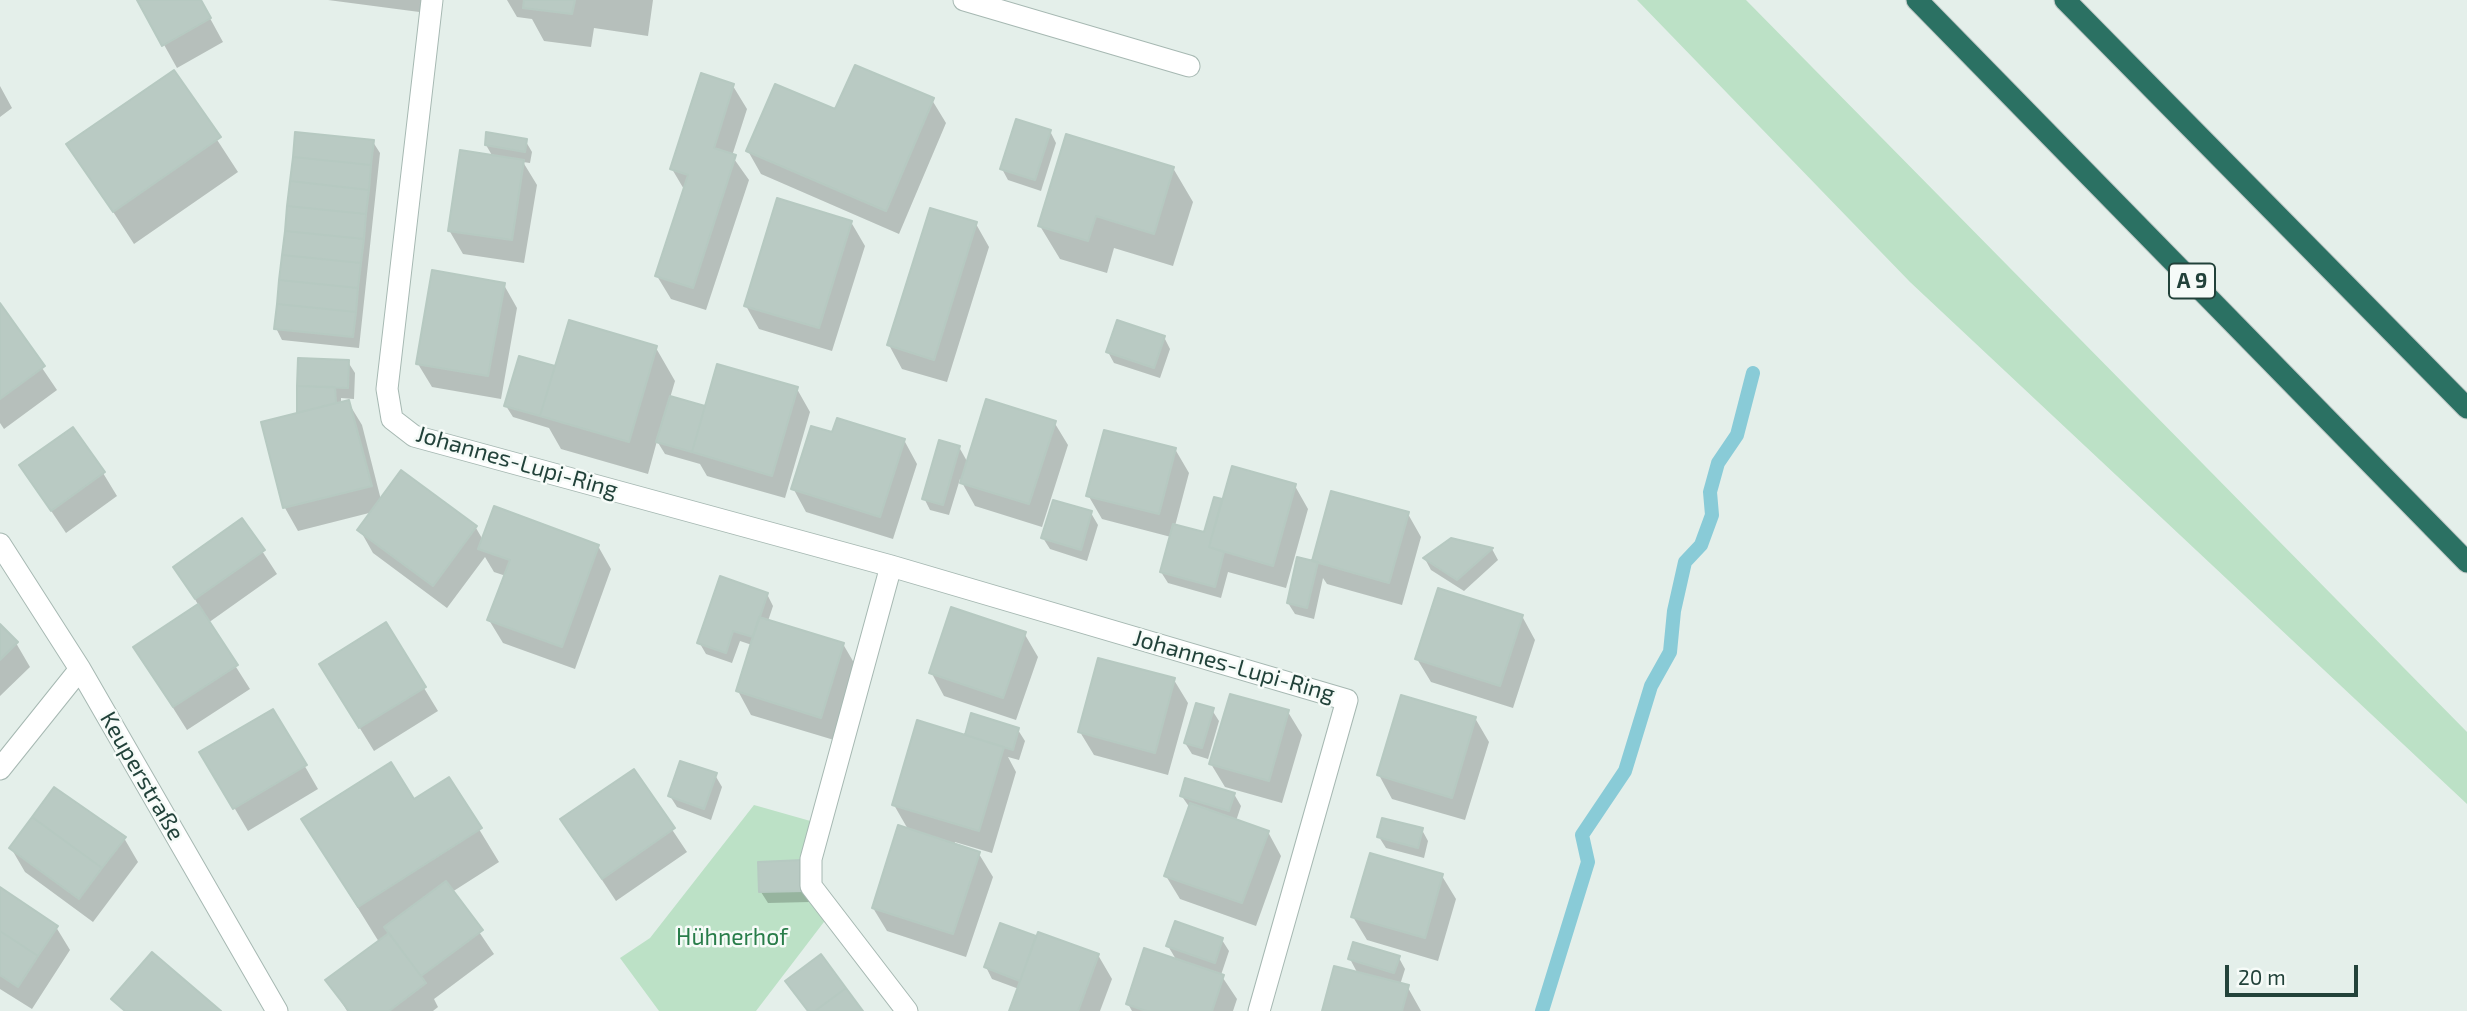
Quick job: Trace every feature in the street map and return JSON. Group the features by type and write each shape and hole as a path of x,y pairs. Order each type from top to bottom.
{"highway":[{"name":"A 9","path":"1917,0 2467,562"},
{"path":"2065,0 2467,408"}],"street":[{"name":"Johannes-Lupi-Ring","path":"432,0 387,389 392,419 414,436 891,566 1347,699 1259,1011"},
{"path":"964,0 1189,66"},
{"name":"Keuperstraße","path":"0,544 80,669 277,1011"},
{"path":"891,566 811,859 811,886 906,1011"},
{"path":"0,769 80,669"}],"green space":[{"path":"1637,0 1746,0 2467,732 2467,804 1910,282"},
{"name":"Hühnerhof","path":"754,805 821,824 811,859 830,914 756,1011 659,1011 620,958 650,938"}],"building":[{"path":"137,0 201,0 211,18 162,46"},
{"path":"524,0 575,0 572,14 523,8"},
{"path":"855,65 934,98 886,211 746,151 775,84 835,109"},
{"path":"174,70 221,137 113,212 66,144"},
{"path":"701,73 734,84 714,148 736,155 693,288 655,276 688,175 670,169"},
{"path":"1016,119 1051,130 1035,180 1000,169"},
{"path":"295,132 374,140 371,165 293,157"},
{"path":"486,132 527,139 525,152 485,145"},
{"path":"1066,134 1174,167 1154,234 1096,216 1088,241 1038,226"},
{"path":"460,150 524,160 512,240 448,231"},
{"path":"293,157 371,165 369,190 290,181"},
{"path":"290,181 369,190 366,214 287,206"},
{"path":"777,198 852,221 819,328 744,306"},
{"path":"287,206 366,214 364,239 285,231"},
{"path":"930,208 977,222 934,360 887,345"},
{"path":"285,231 364,239 361,263 282,255"},
{"path":"282,255 361,263 358,288 279,280"},
{"path":"432,270 505,283 488,376 416,364"},
{"path":"279,280 358,288 356,312 277,304"},
{"path":"0,303 45,366 0,399"},
{"path":"277,304 356,312 353,337 274,329"},
{"path":"569,320 657,346 629,442 540,416"},
{"path":"1117,320 1165,336 1154,368 1106,352"},
{"path":"519,356 555,366 540,416 504,406"},
{"path":"298,358 349,360 348,388 297,386"},
{"path":"717,364 798,387 772,476 692,452"},
{"path":"297,386 335,387 336,403 297,413"},
{"path":"670,396 705,406 692,452 656,442"},
{"path":"986,399 1056,421 1029,504 960,483"},
{"path":"349,400 372,486 283,508 261,422"},
{"path":"837,418 905,439 880,517 791,489 811,426 832,432"},
{"path":"73,427 105,472 51,511 19,465"},
{"path":"1104,430 1176,448 1159,514 1086,496"},
{"path":"939,440 960,446 943,505 922,499"},
{"path":"1232,466 1296,484 1273,566 1209,547"},
{"path":"401,470 477,526 433,586 357,530"},
{"path":"1331,491 1409,512 1389,583 1312,561"},
{"path":"1214,497 1222,499 1209,547 1224,552 1215,587 1160,572 1173,524 1204,532"},
{"path":"1053,500 1092,511 1081,550 1041,538"},
{"path":"494,506 599,545 562,647 487,620 510,560 478,549"},
{"path":"242,518 265,550 195,599 173,567"},
{"path":"1451,538 1493,548 1457,580 1423,558"},
{"path":"1297,557 1318,562 1307,608 1287,603"},
{"path":"720,576 768,593 753,637 733,631 726,653 697,643"},
{"path":"1438,588 1523,615 1500,686 1415,659"},
{"path":"198,604 238,665 173,707 133,647"},
{"path":"951,607 1026,632 1003,698 929,673"},
{"path":"759,617 844,643 821,718 736,691"},
{"path":"386,622 426,687 359,728 319,664"},
{"path":"0,624 18,642 0,660"},
{"path":"1098,658 1175,678 1155,753 1078,732"},
{"path":"1230,694 1289,710 1269,781 1209,764"},
{"path":"1401,695 1476,717 1452,798 1377,775"},
{"path":"1196,703 1214,708 1202,748 1184,743"},
{"path":"273,709 307,765 233,809 199,752"},
{"path":"971,713 1019,728 1013,750 965,735"},
{"path":"917,720 1004,747 979,831 892,805"},
{"path":"680,761 717,773 704,809 668,796"},
{"path":"391,762 414,799 449,777 482,828 358,907 301,819"},
{"path":"634,769 675,828 602,879 560,819"},
{"path":"1185,778 1235,793 1229,811 1180,796"},
{"path":"54,787 126,837 102,868 32,817"},
{"path":"1190,803 1269,831 1242,903 1164,876"},
{"path":"32,817 102,868 79,899 9,848"},
{"path":"1382,818 1423,828 1418,848 1377,837"},
{"path":"898,825 980,852 953,934 872,908"},
{"path":"1370,853 1443,874 1425,938 1351,917"},
{"path":"803,860 805,891 759,892 758,862"},
{"path":"446,881 483,930 421,976 384,927"},
{"path":"0,887 58,926 38,956 0,931"},
{"path":"1175,921 1223,938 1215,963 1166,946"},
{"path":"1000,923 1036,936 1020,981 984,967"},
{"path":"0,931 38,956 18,987 0,975"},
{"path":"1038,932 1099,954 1078,1011 1009,1011"},
{"path":"389,933 426,983 389,1011 349,1011 325,980"},
{"path":"1353,942 1400,956 1394,973 1348,959"},
{"path":"1144,948 1224,975 1212,1011 1146,1011 1126,1004"},
{"path":"152,952 221,1011 125,1011 111,999"},
{"path":"821,954 846,988 815,1011 808,1011 785,981"},
{"path":"1334,966 1409,985 1402,1011 1322,1011"},
{"path":"846,988 863,1011 815,1011"}],"waterway":[{"path":"1542,1011 1588,862 1582,835 1625,771 1651,686 1670,652 1674,611 1685,562 1701,545 1712,515 1710,492 1718,463 1737,435 1753,373"}]}
